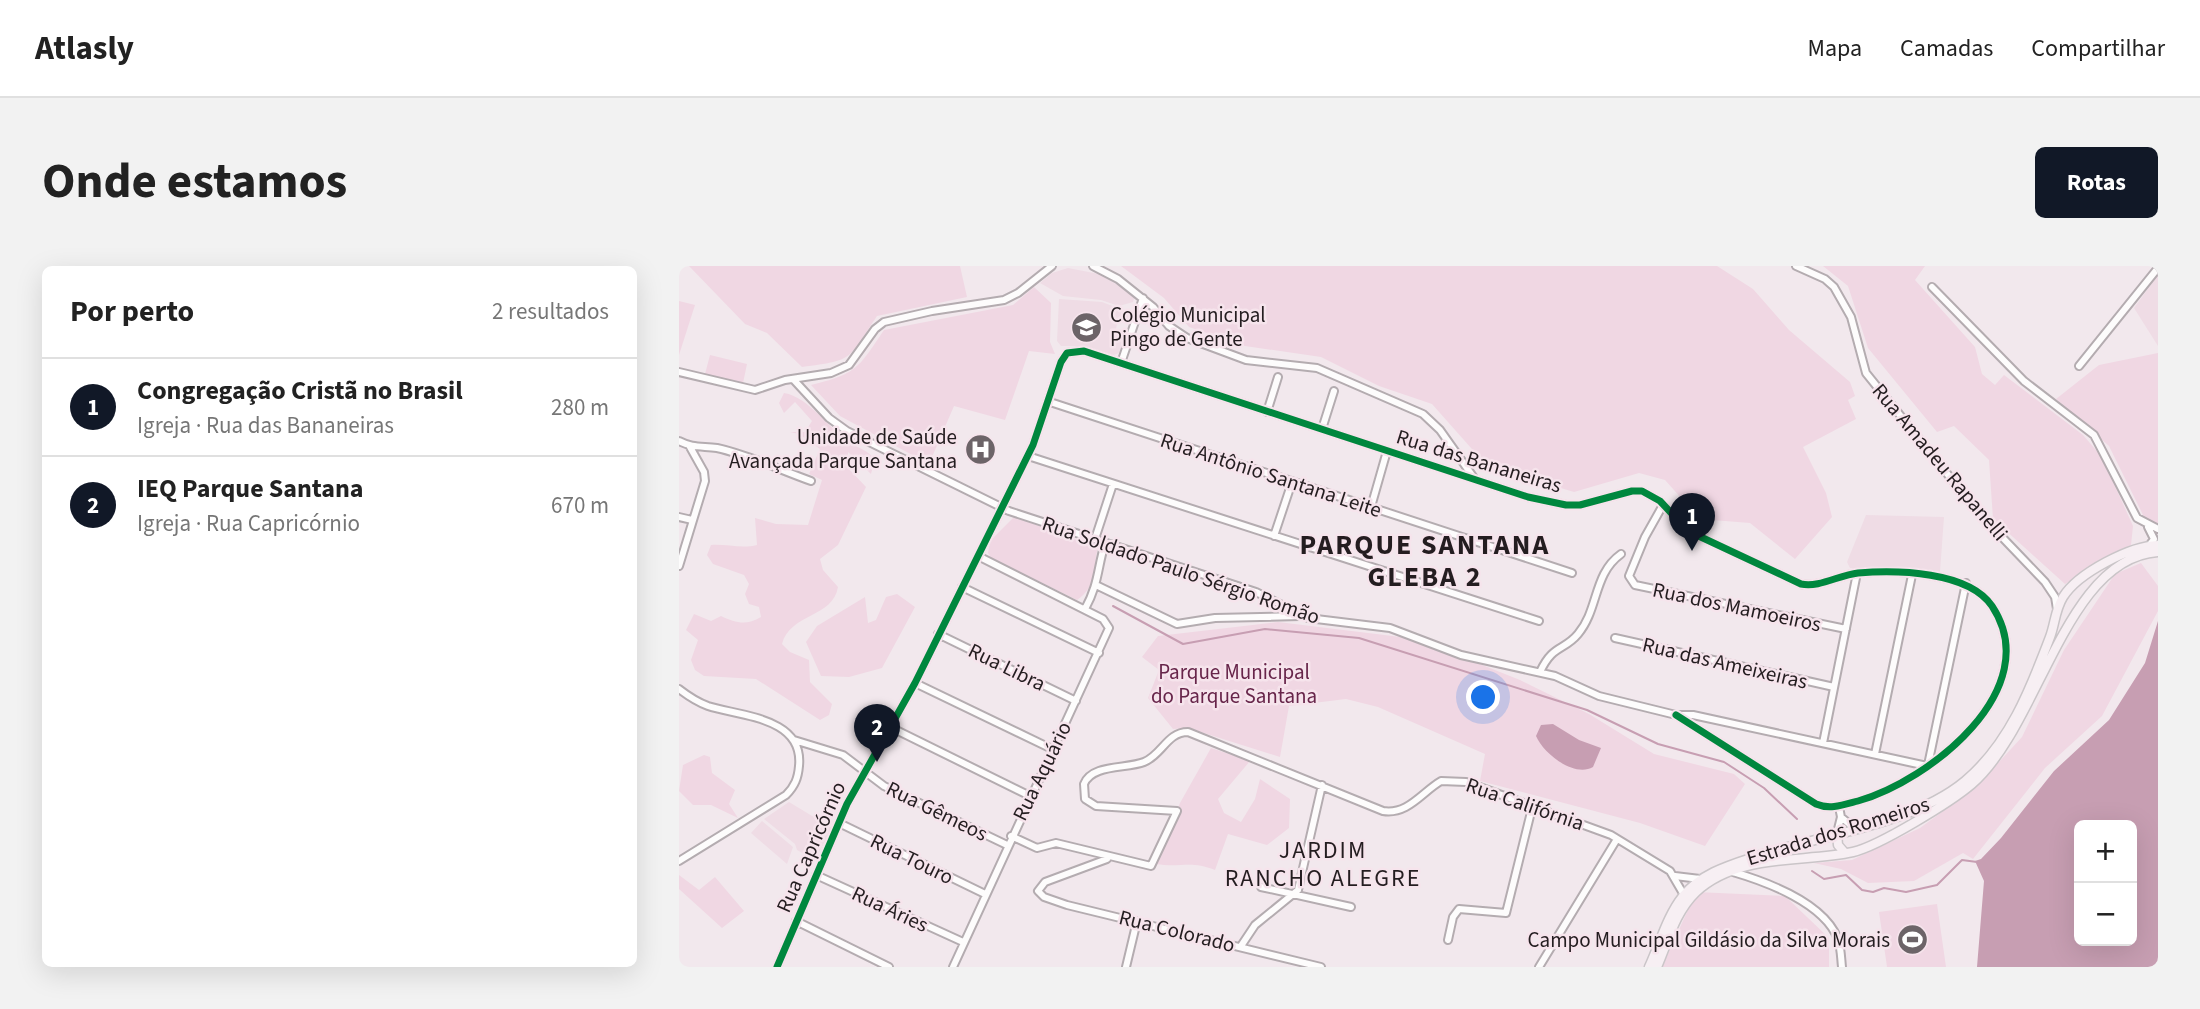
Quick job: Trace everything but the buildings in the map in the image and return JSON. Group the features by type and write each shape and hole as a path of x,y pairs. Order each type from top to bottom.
{"main road":[{"name":"Estrada dos Romeiros","path":"1649,967 1684,895 1700,879 1739,862 1868,824 1938,799 1970,776 1995,751 2031,684 2053,630 2056,610 2068,591 2115,558 2156,546"},
{"name":"Estrada dos Romeiros","path":"1657,967 1689,899 1704,885 1733,872 1790,857 1845,853 1874,844 1953,798 1993,762 2017,729 2082,603 2111,569 2156,546"},
{"path":"2068,591 2078,594 2082,603"},
{"path":"2056,610 2064,619 2073,618"},
{"path":"1868,824 1877,832 1874,844"},
{"path":"1837,833 1837,845 1845,853"}],"street":[{"path":"679,372 755,390 793,379 831,373 849,365 875,329 884,322 932,311 1005,300 1052,266"},
{"path":"1093,266 1118,279 1143,298 1169,326 1197,342 1246,360 1317,368 1423,414 1440,429 1475,479"},
{"name":"Rua Amadeu Rapanelli","path":"1796,266 1825,279 1834,287 1851,317 1866,373 1978,512 2050,589"},
{"path":"2079,366 2158,268"},
{"path":"1932,287 2024,381 2094,435 2109,459 2132,510 2147,525 2156,546"},
{"path":"1121,363 1143,298"},
{"name":"Rua das Bananeiras","path":"978,556 1028,456 1050,402 1061,362 1067,353 1084,351 1475,479 1495,488 1566,505 1590,503 1636,490 1650,494 1689,531 1801,584 1811,585 1857,573 1912,575 1966,583"},
{"path":"1267,412 1278,377"},
{"name":"Rua Soldado Paulo Sérgio Romão","path":"793,379 829,418 847,431 1001,508 1272,600 1302,616 1390,628 1461,655 1539,672 1599,696 1676,715 1693,715 1928,766"},
{"path":"1322,429 1334,391"},
{"name":"Rua Antônio Santana Leite","path":"1050,402 1572,573"},
{"path":"679,441 690,447 716,448 811,481"},
{"path":"679,566 705,481 704,472 690,447"},
{"path":"1371,507 1388,451"},
{"path":"1028,456 1539,621"},
{"path":"1274,536 1292,482"},
{"path":"1095,539 1114,484"},
{"name":"Rua dos Mamoeiros","path":"1663,505 1636,555 1629,576 1635,584 1846,629"},
{"path":"679,517 692,520"},
{"path":"2147,525 2158,529"},
{"path":"978,556 1085,609 1098,586 1098,565 1105,543"},
{"path":"1539,672 1553,650 1578,634 1605,568 1621,554"},
{"name":"Rua Capricórnio","path":"777,967 839,823 915,683 978,556"},
{"path":"1823,743 1857,573"},
{"path":"1875,754 1912,575"},
{"path":"1676,715 1824,807 1839,807 1889,791 1928,766 1946,753 1981,717 1999,683 2006,661 2006,637 2001,621 1984,597 1966,583 1928,766"},
{"path":"1098,586 1177,624 1215,618 1302,616"},
{"path":"962,587 1099,653"},
{"path":"2056,610 2050,589 2068,591"},
{"path":"1268,616 1272,600"},
{"name":"Rua Aquário","path":"953,967 1109,628 1103,619 1085,609"},
{"name":"Rua Libra","path":"938,634 1076,701"},
{"name":"Rua das Ameixeiras","path":"1615,638 1834,687"},
{"path":"915,683 1052,749"},
{"path":"679,689 705,705 760,717 794,740 800,758 797,778 786,795 679,861"},
{"path":"1693,715 1693,727"},
{"path":"890,727 1030,796"},
{"name":"Rua Califórnia","path":"1108,858 1151,866 1177,810 1096,806 1085,799 1083,789 1090,774 1144,762 1177,733 1188,732 1388,812 1407,807 1441,781 1455,780 1599,829 1675,876 1700,879"},
{"name":"Rua Gêmeos","path":"794,740 843,755 884,786 1007,845"},
{"path":"1932,743 1946,753"},
{"path":"800,758 812,744"},
{"path":"1241,946 1255,925 1293,895 1301,882 1322,785"},
{"path":"1837,833 1841,817 1839,807"},
{"path":"1448,940 1453,916 1459,909 1506,914 1532,808"},
{"path":"1841,817 1854,828"},
{"name":"Rua Touro","path":"839,823 985,894"},
{"path":"1011,836 1037,848 1056,844 1108,858"},
{"path":"1539,967 1617,839"},
{"name":"Rua Colorado","path":"1108,858 1045,882 1037,889 1048,898 1321,967"},
{"path":"1733,872 1775,885 1811,908 1838,940 1842,967"},
{"name":"Rua Áries","path":"816,875 963,942"},
{"path":"1675,876 1684,895"},
{"path":"1261,887 1351,907"},
{"path":"796,921 889,967"},
{"path":"1126,967 1137,921"}],"shaded area":[{"path":"1068,268 1099,274 1135,295 1133,302 1119,306 1101,300 1063,296 1040,283 1052,273"},
{"path":"2158,275 2158,346 2134,308"},
{"name":"Colégio Municipal Pingo de Gente","path":"1059,299 1102,302 1133,314 1130,320 1117,324 1116,329 1126,331 1119,353 1111,356 1083,346 1061,346 1057,341"},
{"path":"1866,515 1944,517 1940,572 1850,568 1847,562"},
{"path":"2158,621 2158,967 1977,967 1984,881 1975,861 1981,859 2001,838 2054,771 2109,720 2145,663"},
{"path":"1553,724 1579,740 1601,748 1593,767 1585,770 1568,767 1545,750 1536,736 1541,725"},
{"path":"789,802 832,828 815,860 797,850 795,844 764,819"},
{"path":"762,821 793,847 787,864 751,833"}],"green space":[{"path":"689,266 960,266 967,297 877,316 849,355 832,362 802,367 767,333 745,324"},
{"path":"1121,266 1717,266 1753,289 1789,330 1850,382 1855,396 1848,400 1856,419 1803,447 1826,493 1832,517 1795,559 1750,523 1700,519 1665,480 1639,473 1574,492 1487,466 1432,404 1379,386 1321,357 1245,346 1189,327 1164,298"},
{"path":"1823,266 1925,266 1915,280 1975,347 1982,374 1995,385 2004,375 2083,435 2102,457 2133,526 2131,545 2065,584 1993,519 1989,460 1954,426 1937,432 1868,348 1848,286"},
{"path":"1034,287 1051,303 1050,342 1055,354 1029,351 1005,420 954,406 929,464 840,416 811,385 838,377 855,368 884,330 1013,305"},
{"path":"679,301 695,305 679,355"},
{"path":"2158,353 2158,525 2145,519 2109,446 2056,399 2099,365"},
{"path":"710,355 747,364 743,383 705,374"},
{"path":"784,393 802,401 842,437 869,453 874,460 871,474 848,452 848,468 866,487 838,545 820,559 823,570 838,587 828,605 793,626 782,644 790,652 809,660 810,682 832,704 829,715 820,720 756,679 704,676 695,670 691,660 698,640 686,630 694,614 711,621 721,616 751,622 761,617 759,607 749,604 745,594 749,584 744,575 713,564 707,555 711,545 757,545 755,518 776,524 808,525 822,480 809,474 820,449 799,434 790,432 805,432 812,421 795,402 784,413 779,403"},
{"path":"1014,517 1098,547 1091,583 1077,600 991,558 988,553 990,541"},
{"path":"2141,563 2158,586 2158,611 2102,716 2045,768 1973,859 1963,853 1914,881 1868,883 1841,869 1814,863 1852,860 1920,828 1976,787 2022,737 2064,650 2115,574"},
{"path":"897,594 915,607 882,668 849,677 821,676 806,642 817,626 865,597 868,623 876,620 886,597"},
{"name":"Parque Municipal do Parque Santana","path":"1278,622 1417,639 1520,680 1589,714 1654,754 1734,774 1745,784 1705,846 1640,823 1480,781 1485,754 1378,707 1346,699 1289,706 1280,757 1188,728 1173,729 1148,698 1159,670 1142,657 1158,636"},
{"path":"1211,748 1250,761 1218,799 1224,813 1241,822 1255,799 1260,779 1290,799 1289,828 1267,845 1228,834 1215,870 1199,865 1156,864 1180,803"},
{"path":"704,755 710,757 712,773 735,790 729,804 738,818 711,805 693,805 679,791 683,765"},
{"path":"679,875 699,890 715,877 744,911 722,928 679,889"},
{"path":"1696,892 1785,896 1829,938 1829,967 1662,967"},
{"name":"Campo Municipal Gildásio da Silva Morais","path":"1937,904 1946,967 1887,967 1879,912"}],"waterway":[{"path":"1113,606 1183,644 1265,629 1359,638 1587,710 1658,744 1724,762 1764,788 1797,819"},
{"path":"1812,871 1824,879 1846,875 1862,890 1873,892 1884,888 1906,892 1937,885 1962,860 1977,862"}],"cycle path":[{"path":"777,967 847,804 915,683 1033,445 1061,362 1067,353 1084,351 1528,497 1566,505 1580,505 1632,491 1642,491 1660,501 1688,531 1801,584 1815,584 1851,574 1874,572 1911,573 1949,579 1981,594 1992,606 2005,637 2004,669 1992,699 1972,727 1946,752 1917,774 1886,790 1842,805 1826,807 1816,804 1676,715"}],"place":[{"name":"Colégio Municipal Pingo de Gente","path":"1087,327"},
{"name":"Unidade de Saúde Avançada Parque Santana","path":"980,449"},
{"name":"Congregação Cristã no Brasil","path":"1692,551"},
{"name":"IEQ Parque Santana","path":"877,762"},
{"name":"Campo Municipal Gildásio da Silva Morais","path":"1913,940"}],"district":[{"name":"PARQUE SANTANA GLEBA 2","path":"1425,561"},
{"name":"JARDIM RANCHO ALEGRE","path":"1323,864"}]}
